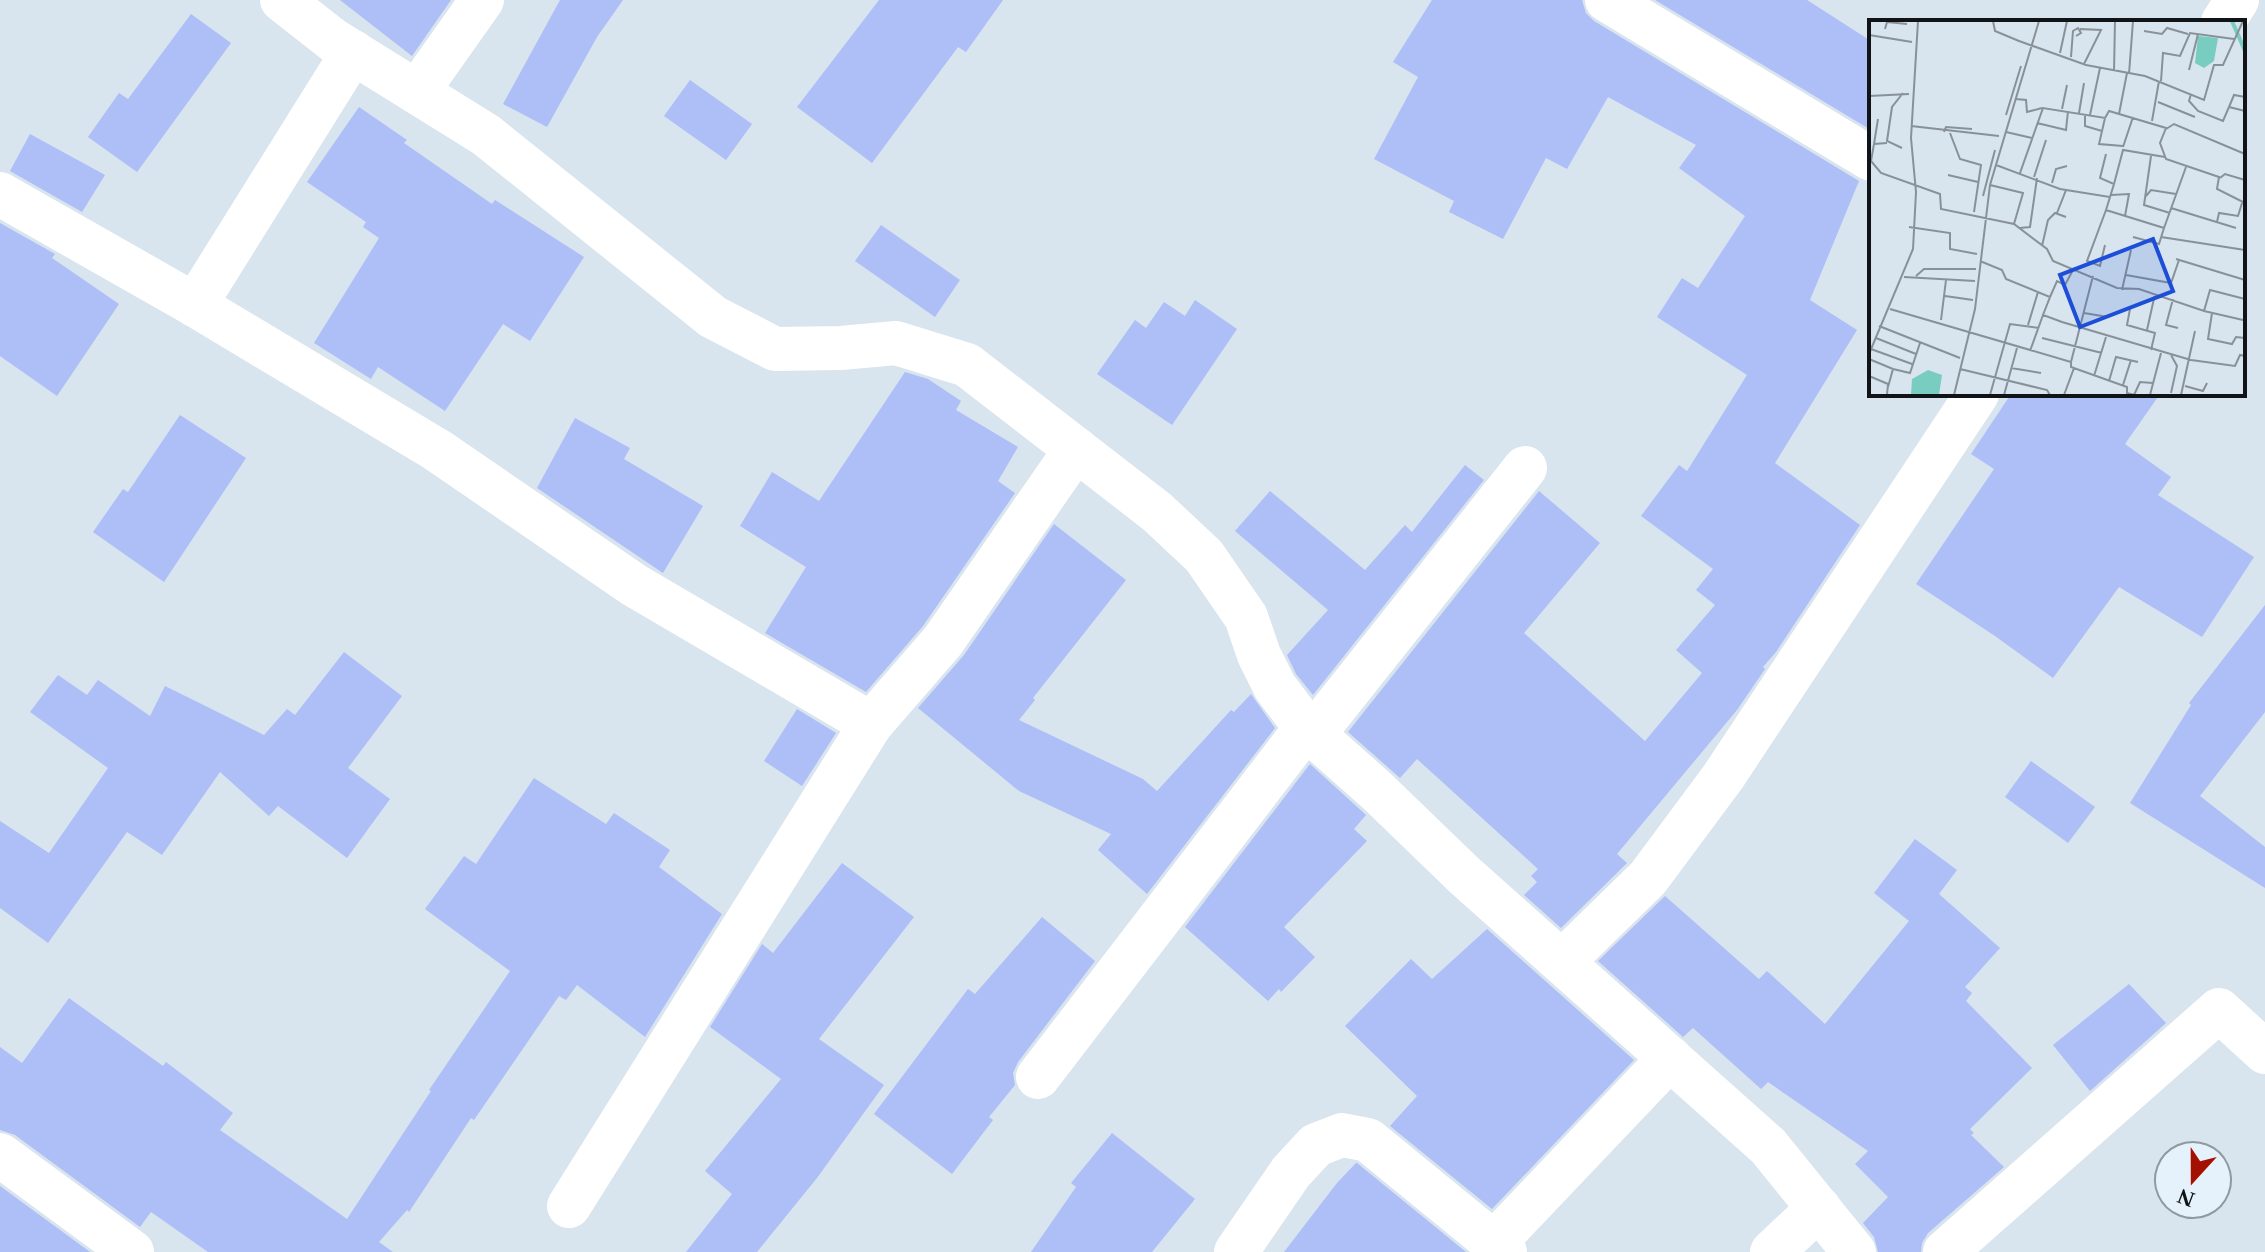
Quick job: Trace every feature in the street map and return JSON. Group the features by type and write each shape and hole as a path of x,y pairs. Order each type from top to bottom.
{"street":[{"path":"282,0 353,52 486,135 713,317 775,349 896,343 967,365 1157,512 1204,556 1246,617 1259,655 1275,687 1309,732 1768,1146 1854,1252"},
{"path":"417,92 482,0"},
{"path":"1607,0 1869,158"},
{"path":"2224,20 2237,0"},
{"path":"2260,0 2265,4"},
{"path":"195,305 353,52"},
{"path":"0,194 195,305 437,450 634,585 871,724"},
{"path":"1562,962 1648,878 1723,777 1976,396"},
{"path":"569,1206 871,724 943,641 1076,449"},
{"path":"1038,1077 1309,732 1525,468"},
{"path":"1945,1252 2219,1010 2265,1052"},
{"path":"1236,1252 1291,1172 1316,1145 1342,1135 1368,1140 1499,1248 1670,1058"},
{"path":"0,1155 132,1252"},
{"path":"1772,1252 1819,1208"}],"building":[{"path":"340,0 451,0 412,56"},
{"path":"560,0 623,0 597,37 547,127 503,104"},
{"path":"879,0 1003,0 966,52 958,47 872,163 797,107"},
{"path":"1432,0 1582,0 1586,13 1594,21 1859,181 1810,300 1857,330 1775,463 1860,525 1737,710 1617,854 1627,863 1561,928 1524,895 1537,882 1531,876 1538,869 1417,759 1400,778 1348,732 1539,491 1600,543 1524,633 1645,741 1702,673 1676,650 1715,605 1696,590 1713,569 1641,516 1679,465 1687,471 1747,375 1657,317 1682,278 1698,288 1745,216 1679,168 1696,145 1608,97 1567,169 1546,158 1503,239 1449,212 1454,201 1374,159 1418,77 1393,62"},
{"path":"1655,0 1807,0 1869,40 1869,129"},
{"path":"191,14 231,43 137,172 88,137 119,93 128,99"},
{"path":"690,80 752,124 726,160 664,116"},
{"path":"359,107 407,140 404,143 492,204 495,200 584,257 530,341 503,324 445,411 378,367 371,379 314,343 379,238 363,227 366,222 307,182"},
{"path":"30,134 105,175 82,212 10,171"},
{"path":"0,223 55,254 52,258 119,304 57,396 0,356"},
{"path":"881,225 960,280 935,317 855,261"},
{"path":"1195,300 1237,329 1172,425 1097,374 1135,320 1146,328 1164,302 1185,316"},
{"path":"905,372 928,379 961,401 956,410 1018,447 998,481 1015,493 923,626 866,692 765,633 806,567 740,526 772,472 819,501"},
{"path":"2010,396 2159,396 2125,444 2171,477 2158,495 2254,557 2202,637 2119,587 2053,678 1916,584 1994,469 1971,454"},
{"path":"180,415 246,458 164,582 93,532 123,489 128,492"},
{"path":"575,418 630,448 624,459 703,506 663,573 537,488"},
{"path":"1465,465 1484,480 1313,695 1296,674 1287,655 1328,610 1235,531 1270,491 1365,570 1405,525 1412,532"},
{"path":"1054,524 1126,580 1019,720 1143,779 1157,791 1231,710 1234,712 1251,694 1275,728 1147,894 1098,850 1111,834 1019,791 918,708 964,655"},
{"path":"2265,605 2265,712 2200,796 2265,847 2265,888 2130,803 2191,705 2189,703"},
{"path":"344,652 402,696 348,768 390,799 347,858 278,806 269,816 220,772 162,855 127,832 48,943 0,908 0,821 49,853 108,768 30,712 58,675 87,695 98,680 150,716 165,686 264,735 287,709 295,715"},
{"path":"797,709 836,733 802,786 764,761"},
{"path":"2031,761 2095,807 2068,843 2005,797"},
{"path":"1310,764 1366,815 1354,829 1367,841 1284,927 1315,957 1268,1001 1185,927"},
{"path":"534,778 606,824 614,813 670,850 659,867 722,914 645,1037 577,985 566,1000 559,996 474,1120 471,1118 409,1212 407,1210 379,1242 393,1252 208,1252 151,1212 140,1227 15,1135 0,1130 0,1047 22,1063 69,998 163,1066 166,1062 233,1113 220,1130 347,1219 510,971 425,909 464,856 476,864"},
{"path":"1915,839 1957,870 1939,894 2000,948 1965,987 1972,993 1966,1001 2032,1068 1970,1129 1974,1133 1971,1135 2004,1167 1928,1233 1921,1252 1878,1252 1874,1237 1863,1223 1888,1197 1855,1164 1868,1151 1768,1082 1761,1089 1693,1028 1683,1037 1598,961 1665,896 1759,979 1767,971 1825,1024 1909,921 1874,893"},
{"path":"842,863 914,917 819,1039 884,1085 817,1178 757,1252 686,1252 732,1194 705,1171 781,1079 710,1027 762,944 773,953"},
{"path":"1042,917 1095,961 1018,1062 1013,1073 1015,1085 989,1117 993,1120 952,1174 874,1114 968,989 975,994"},
{"path":"1487,929 1634,1060 1492,1209 1390,1126 1417,1096 1345,1026 1411,959 1432,979"},
{"path":"2129,984 2166,1023 2090,1091 2053,1045"},
{"path":"1112,1133 1195,1199 1152,1252 1031,1252 1076,1187 1071,1183"},
{"path":"1357,1163 1466,1252 1284,1252"},
{"path":"0,1186 90,1252 0,1252"}]}
